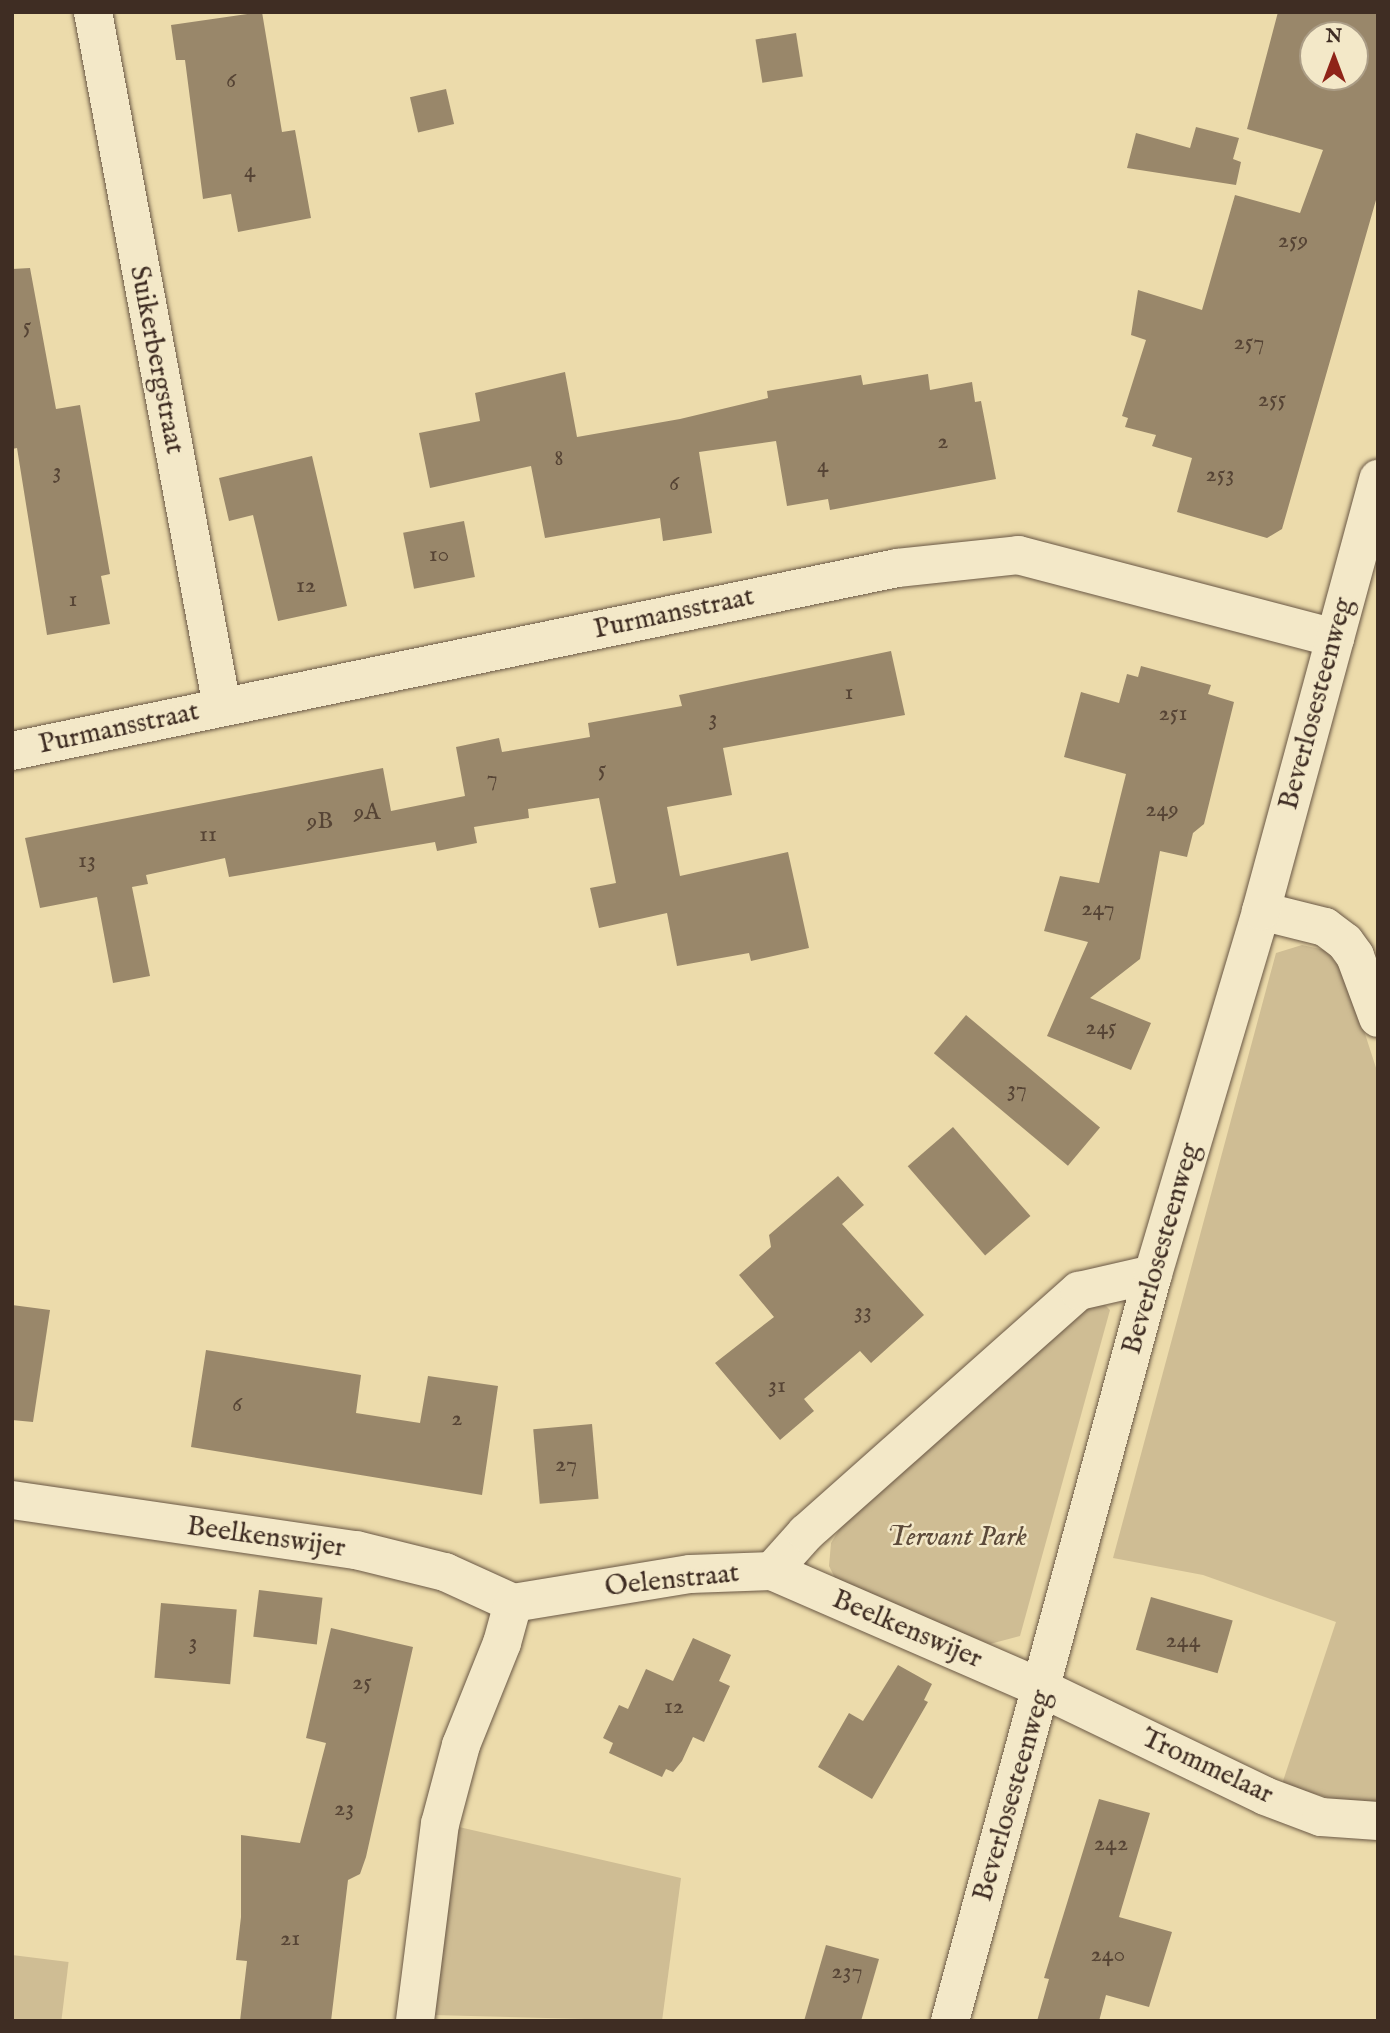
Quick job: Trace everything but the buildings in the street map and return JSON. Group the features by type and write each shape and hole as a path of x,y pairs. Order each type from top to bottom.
{"street":[{"name":"Suikerbergstraat","path":"93,12 222,708"},
{"name":"Beverlosesteenweg","path":"950,2021 1043,1689 1153,1275 1261,911 1378,479"},
{"name":"Purmansstraat","path":"12,751 897,568 1018,555 1335,638"},
{"path":"1261,911 1325,927 1345,942 1355,956 1378,1017"},
{"name":"Oelenstraat","path":"513,1603 690,1574 772,1572 806,1533 1079,1291 1153,1275"},
{"name":"Beelkenswijer","path":"12,1500 356,1550 445,1572 513,1603"},
{"name":"Beelkenswijer","path":"772,1572 1043,1689"},
{"path":"415,2021 440,1824 461,1745 502,1643 513,1603"},
{"name":"Trommelaar","path":"1043,1689 1265,1796 1321,1817 1378,1821"}],"green space":[{"path":"1302,945 1325,950 1346,975 1378,1074 1378,1802 1333,1799 1282,1784 1336,1622 1203,1575 1113,1558 1276,953"},
{"name":"Tervant Park","path":"1091,1302 1102,1302 1110,1310 1020,1636 990,1644 838,1584 829,1566 831,1543 842,1525"},
{"path":"459,1827 681,1878 662,2021 432,2015"},
{"path":"12,1955 69,1962 61,2021 12,2021"}]}
